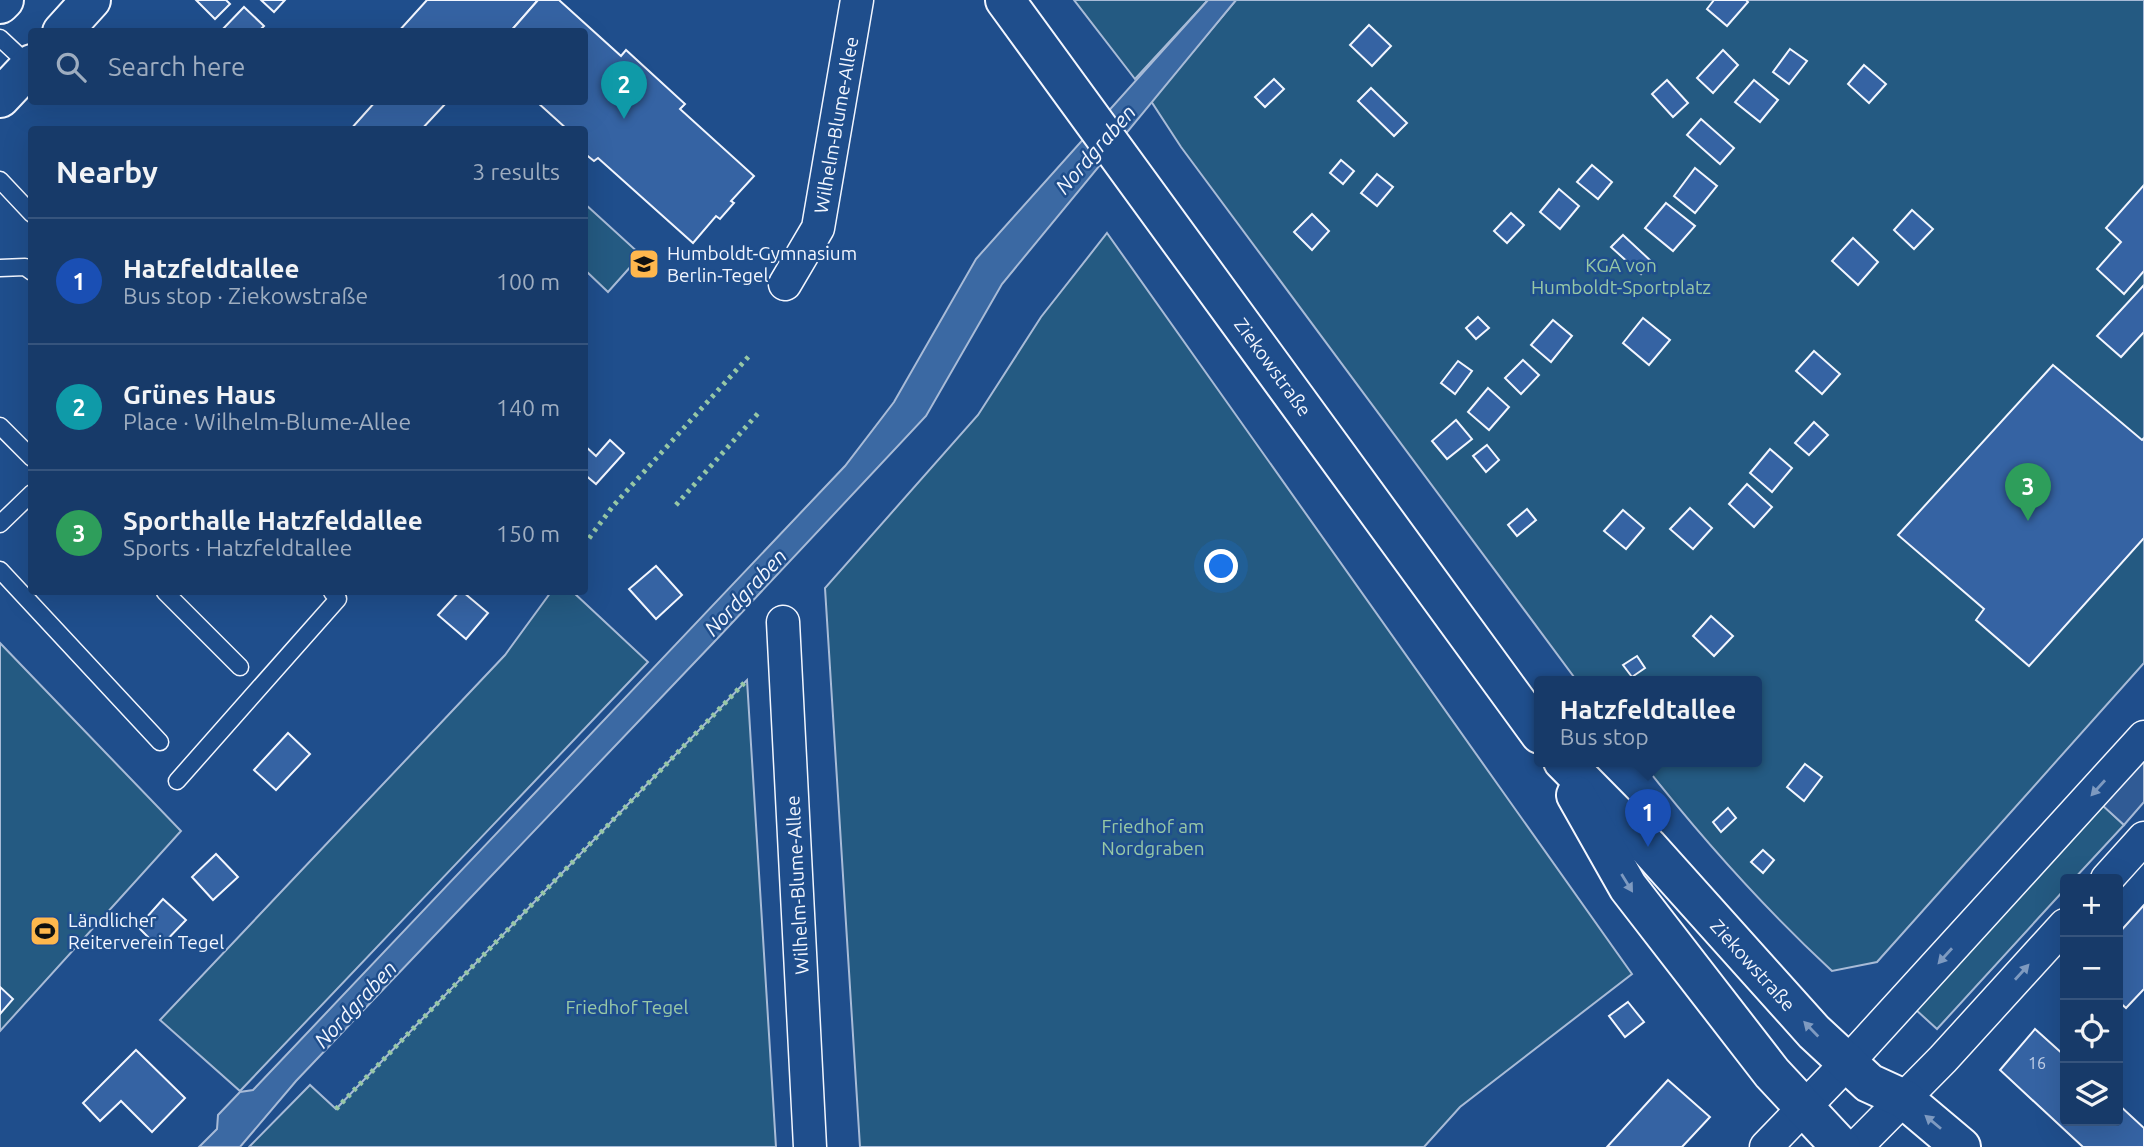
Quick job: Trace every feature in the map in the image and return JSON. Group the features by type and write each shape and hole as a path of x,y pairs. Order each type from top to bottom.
{"street":[{"path":"0,4 4,0"},
{"path":"66,28 91,0"},
{"name":"Wilhelm-Blume-Allee","path":"785,284 818,228 857,0"},
{"name":"Ziekowstraße","path":"1005,0 1534,727"},
{"path":"0,98 28,68"},
{"name":"Wilhelm-Blume-Allee","path":"783,622 810,1147"},
{"path":"1766,1147 1847,1063 2144,737"},
{"path":"1560,767 1628,887 1772,1073 1841,1147"},
{"name":"Ziekowstraße","path":"1569,767 1648,847 1814,1032 1869,1083 1904,1099 1961,1147"},
{"path":"2112,874 2144,838"},
{"path":"1856,1147 2060,930"}],"lane":[{"path":"0,38 28,62"},
{"path":"0,180 28,210"},
{"path":"0,268 28,269"},
{"path":"0,426 28,454"},
{"path":"0,524 28,497"},
{"path":"0,570 160,742"},
{"path":"168,595 240,667"},
{"path":"177,781 338,599 335,595"}],"green space":[{"path":"1074,0 1208,0 1135,79"},
{"name":"KGA von Humboldt-Sportplatz","path":"1236,0 2144,0 2144,663 1877,962 1832,971 1732,870 1646,767 1762,767 1762,676 1573,676 1181,147 1151,101"},
{"path":"588,207 641,255 608,292 588,273"},
{"name":"Friedhof am Nordgraben","path":"1107,233 1632,974 1460,1107 1424,1147 860,1147 825,588 978,415 1041,317"},
{"path":"549,595 576,595 648,662 240,1091 160,1020 505,655"},
{"name":"Ländlicher Reiterverein Tegel","path":"0,643 181,831 0,1031"},
{"name":"Friedhof Tegel","path":"747,680 776,1147 249,1147 310,1085 336,1109"},
{"path":"2102,804 2124,825 2079,874 2060,874 2060,894 1937,1029 1915,1009"}],"shaded area":[{"path":"2144,757 2144,802 2124,825 2102,805"}],"water":[{"name":"Nordgraben","path":"1208,0 1236,0 1002,284 926,416 296,1081 240,1147 199,1147 217,1129 218,1115 240,1092 253,1090 845,466 894,402 976,259"}],"building":[{"path":"196,0 226,0 230,4 215,19"},
{"path":"261,0 285,0 274,12"},
{"path":"427,0 538,0 514,28 402,28"},
{"path":"538,0 559,0 621,56 626,50 685,104 680,109 754,176 731,201 734,203 720,219 716,216 693,243 598,158 594,161 588,156 588,126 564,126 540,105 588,105 588,28 514,28"},
{"path":"1714,0 1748,2 1727,26 1707,9"},
{"path":"244,7 264,26 262,28 224,28"},
{"path":"1369,25 1391,46 1372,66 1350,45"},
{"path":"1790,49 1807,61 1789,84 1773,72"},
{"path":"1723,50 1738,65 1713,93 1697,78"},
{"path":"1864,65 1886,84 1869,103 1848,84"},
{"path":"1274,79 1284,89 1265,107 1255,97"},
{"path":"1667,80 1688,103 1673,117 1652,94"},
{"path":"1754,80 1778,100 1760,122 1735,102"},
{"path":"1371,88 1407,123 1394,136 1358,101"},
{"path":"372,105 444,105 425,126 354,126"},
{"path":"1701,119 1734,148 1720,164 1687,135"},
{"path":"1341,160 1354,171 1343,184 1330,173"},
{"path":"1592,165 1612,182 1598,199 1577,182"},
{"path":"1695,168 1717,186 1695,213 1674,196"},
{"path":"1377,174 1393,187 1377,206 1361,193"},
{"path":"2144,185 2144,271 2124,294 2097,269 2121,242 2106,228"},
{"path":"1559,189 1579,206 1560,229 1540,212"},
{"path":"1666,203 1695,226 1673,251 1645,228"},
{"path":"1912,210 1933,229 1914,249 1894,230"},
{"path":"1511,213 1524,225 1507,243 1494,231"},
{"path":"1312,214 1329,231 1312,250 1294,232"},
{"path":"1623,235 1652,262 1641,274 1611,247"},
{"path":"1853,238 1878,262 1858,285 1832,261"},
{"path":"2144,285 2144,332 2121,357 2097,336"},
{"path":"1478,317 1489,328 1476,339 1466,328"},
{"path":"1643,318 1670,340 1649,365 1623,343"},
{"path":"1553,320 1572,336 1551,362 1531,345"},
{"path":"1814,351 1840,374 1822,394 1796,371"},
{"path":"1523,360 1539,375 1521,394 1505,378"},
{"path":"1458,361 1472,371 1455,394 1441,383"},
{"path":"2053,365 2142,440 2144,438 2144,538 2029,666 1976,620 1984,609 1898,535"},
{"path":"1488,388 1509,407 1489,430 1468,412"},
{"path":"1456,420 1472,439 1447,459 1432,441"},
{"path":"1814,422 1828,435 1809,455 1795,443"},
{"path":"610,440 624,453 596,484 588,477 588,449 596,456"},
{"path":"1487,445 1499,460 1486,472 1473,456"},
{"path":"1770,449 1792,468 1772,492 1750,473"},
{"path":"1747,484 1772,507 1754,527 1729,504"},
{"path":"1690,508 1712,528 1693,549 1670,529"},
{"path":"1527,509 1536,520 1517,536 1508,525"},
{"path":"1623,510 1644,528 1626,549 1604,531"},
{"path":"656,566 682,595 656,619 629,589"},
{"path":"456,595 467,595 488,613 466,639 438,615"},
{"path":"1711,616 1733,636 1714,656 1693,636"},
{"path":"1637,656 1645,668 1631,676 1623,665"},
{"path":"288,733 310,754 276,790 254,770"},
{"path":"1805,764 1822,777 1804,801 1787,787"},
{"path":"1728,808 1736,818 1721,832 1713,822"},
{"path":"1763,850 1774,860 1763,873 1751,862"},
{"path":"216,854 238,877 213,900 192,877"},
{"path":"163,899 186,920 159,948 138,927"},
{"path":"2144,905 2144,989 2126,1008 2123,1005 2123,928"},
{"path":"0,987 13,999 0,1014"},
{"path":"1628,1002 1644,1022 1625,1037 1609,1016"},
{"path":"2035,1029 2060,1052 2060,1126 2000,1070"},
{"path":"136,1050 185,1098 152,1132 121,1101 100,1121 83,1103"},
{"path":"1668,1080 1710,1117 1682,1147 1607,1147"},
{"path":"2123,1109 2144,1128 2144,1147 2083,1147 2060,1126 2123,1126"}],"hedge":[{"path":"588,540 613,506 750,355"},
{"path":"676,505 761,410"},
{"path":"336,1109 747,680"}],"place":[{"name":"Grünes Haus","path":"624,119"},
{"name":"Humboldt-Gymnasium Berlin-Tegel","path":"644,264"},
{"name":"Sporthalle Hatzfeldallee","path":"2028,521"},
{"name":"Hatzfeldtallee","path":"1648,847"},
{"name":"Ländlicher Reiterverein Tegel","path":"45,931"}]}
